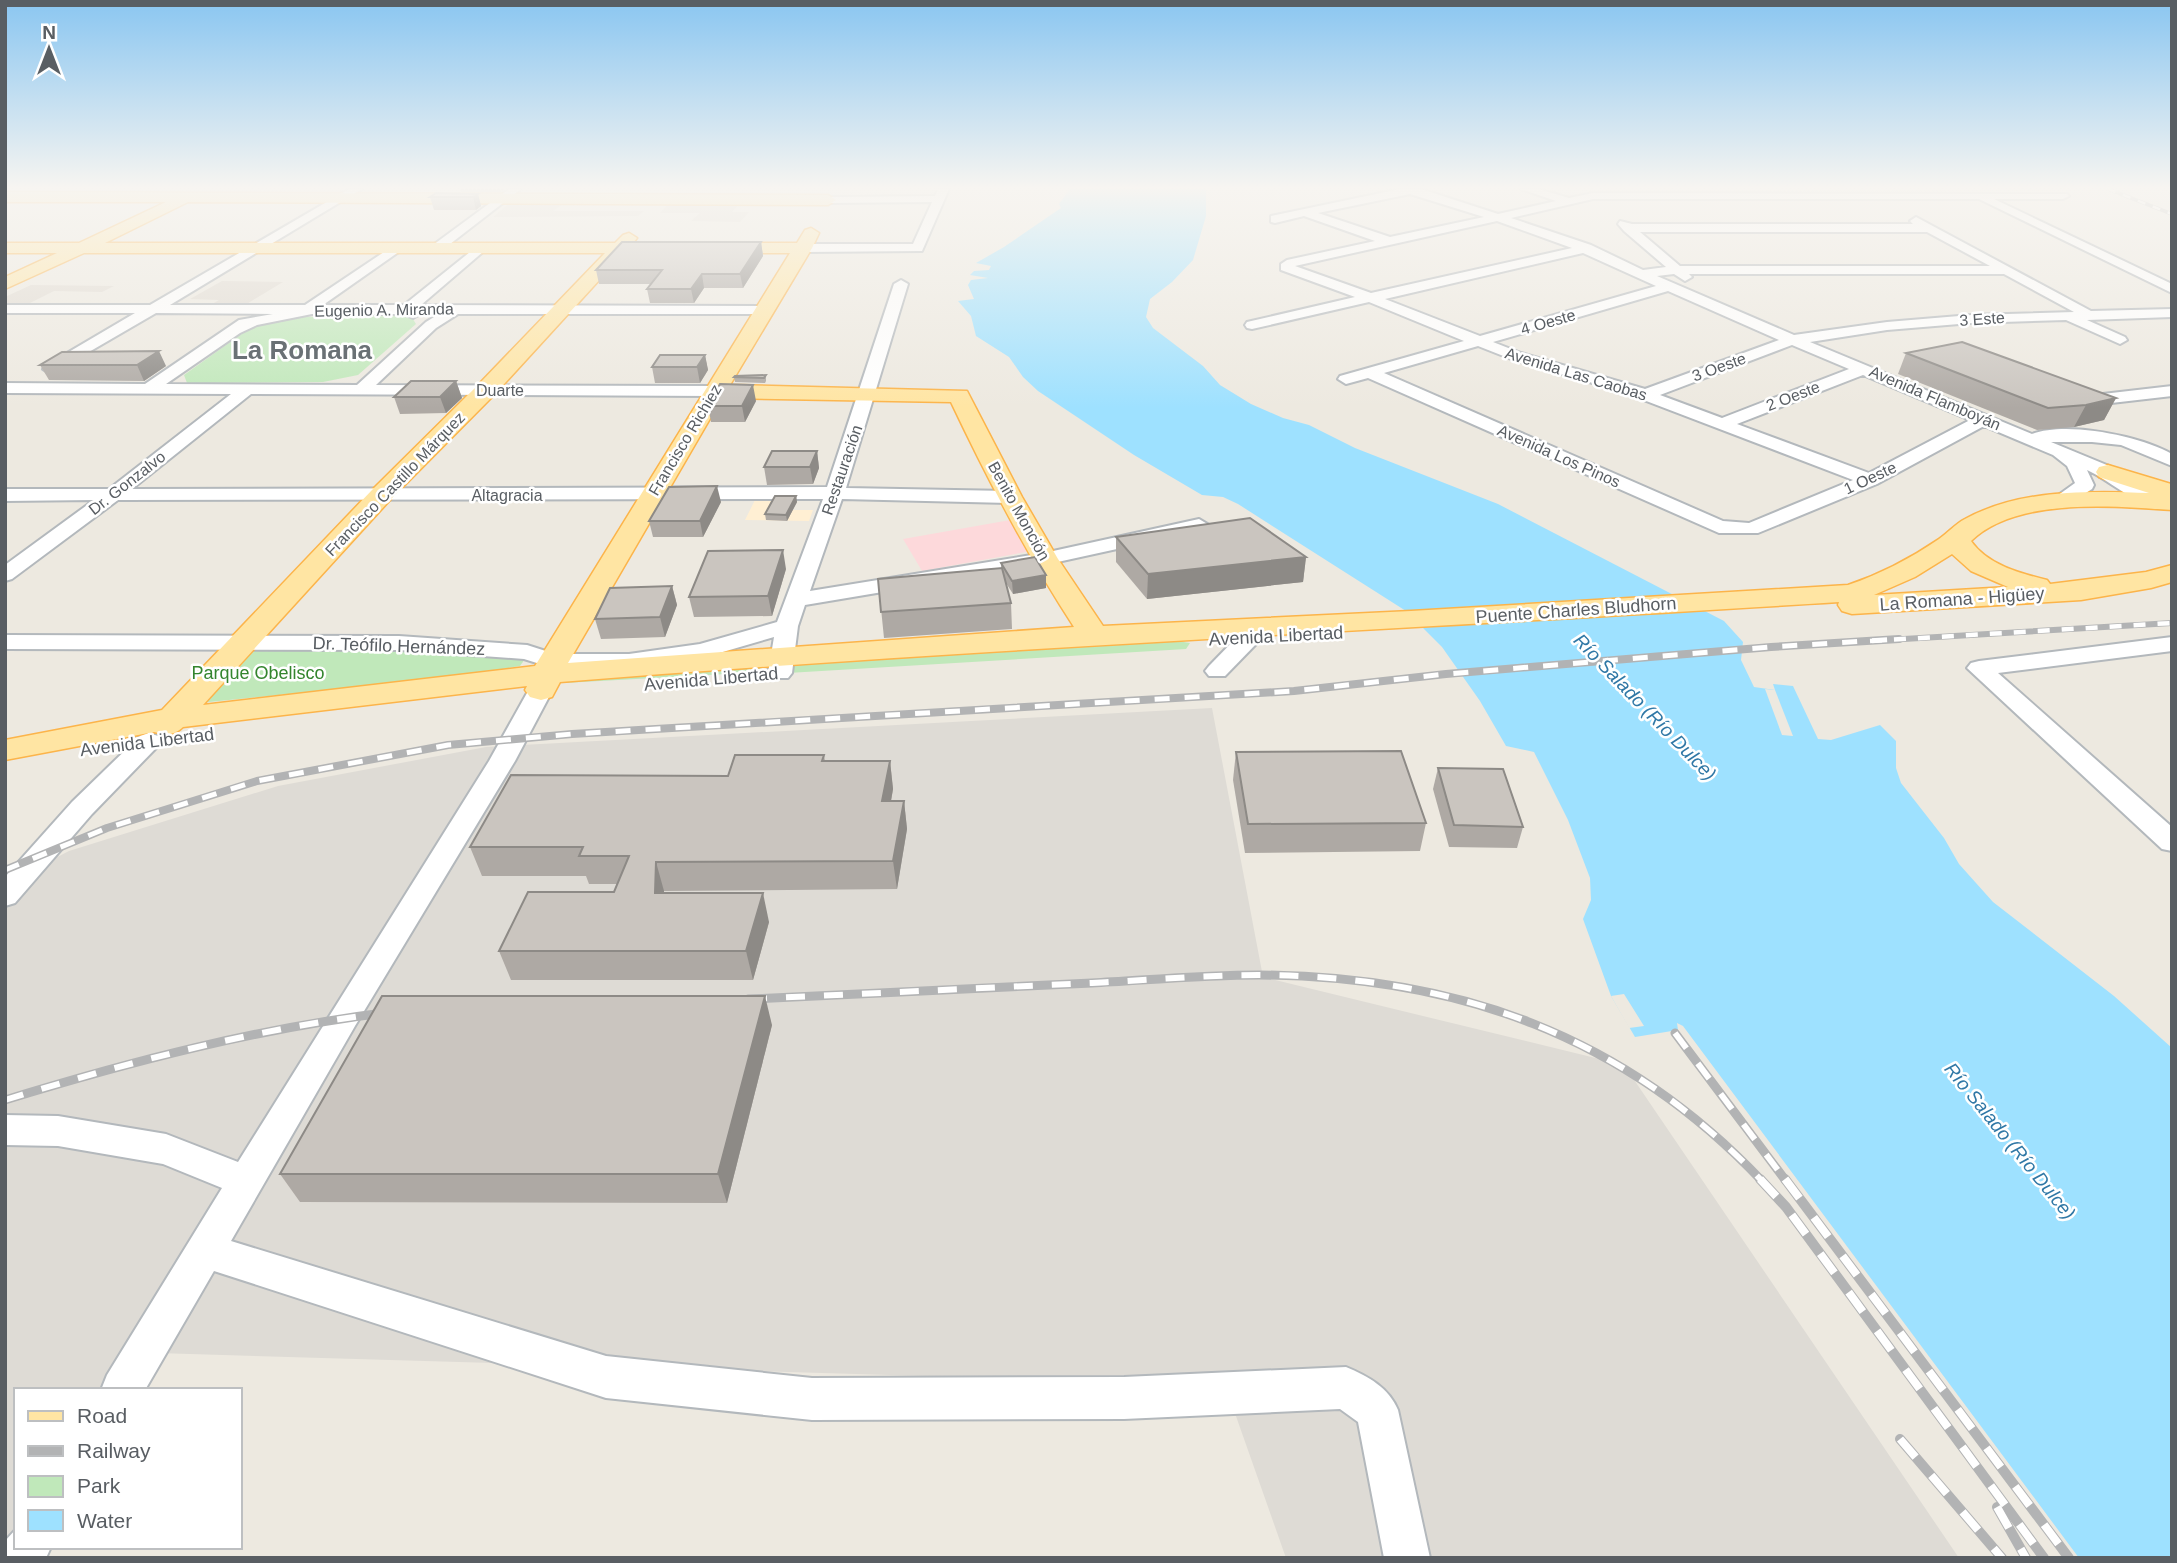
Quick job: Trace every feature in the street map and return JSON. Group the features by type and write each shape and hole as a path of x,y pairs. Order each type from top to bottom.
{"main road":[{"path":"5,284 54,262"},
{"name":"Francisco Castillo Márquez","path":"149,741 381,495 486,390 607,262"},
{"name":"Francisco Richiez","path":"546,676 714,391 795,262"},
{"name":"Duarte","path":"714,391 943,395"},
{"name":"Benito Monción","path":"943,395 961,398 1009,497 1044,559 1094,635"},
{"path":"2108,472 2167,502"},
{"name":"La Romana - Higüey","path":"1746,605 1851,593 1900,576 1971,526 1996,514 2060,501 2167,502"},
{"path":"1956,539 1964,554 1982,567 2059,592"},
{"name":"La Romana - Higüey","path":"1746,605 2059,592 2151,580 2172,573"},
{"name":"Puente Charles Bludhorn","path":"1415,624 1746,605"},
{"name":"Avenida Libertad","path":"783,652 1251,636 1415,624"},
{"name":"Avenida Libertad","path":"5,750 173,718 783,652 1094,635 1415,624"},
{"name":"Avenida Libertad","path":"5,760 149,741 546,676"}],"street":[{"path":"9,390 234,262"},
{"path":"231,331 262,320 306,311 377,262"},
{"path":"431,325 407,310 464,262"},
{"name":"Avenida Las Caobas","path":"1296,262 1287,264 1286,267 1371,298 1477,342 1645,395 1870,480"},
{"path":"1252,325 1527,262"},
{"name":"Avenida Flamboyán","path":"1617,262 1711,306 2108,472"},
{"path":"1668,262 1707,295 1711,306"},
{"path":"1991,262 2088,314"},
{"path":"2116,262 2172,289"},
{"path":"1643,274 1677,270 2006,270"},
{"name":"Restauración","path":"783,652 796,600 835,493 901,284"},
{"name":"4 Oeste","path":"1346,379 1668,287"},
{"name":"Eugenio A. Miranda","path":"5,309 763,310"},
{"path":"361,390 431,325 456,309"},
{"path":"148,389 263,311"},
{"name":"3 Este","path":"1793,340 1886,326 2063,315 2172,313"},
{"path":"2063,315 2121,341 2086,344"},
{"name":"3 Oeste","path":"1645,395 1793,340"},
{"name":"2 Oeste","path":"1721,424 1865,369"},
{"name":"Avenida Los Pinos","path":"1369,372 1719,527 1751,529"},
{"path":"293,389 378,374"},
{"path":"171,375 183,389"},
{"name":"Dr. Gonzalvo","path":"5,575 112,496 247,389"},
{"name":"Duarte","path":"9,390 714,391"},
{"path":"2094,400 2172,391"},
{"name":"1 Oeste","path":"1751,529 1870,480 1985,419"},
{"path":"2037,441 2095,436 2148,447 2172,461"},
{"path":"2037,441 2075,463 2082,475 2085,485 2060,501"},
{"path":"2148,447 2172,443"},
{"name":"Altagracia","path":"5,495 835,493 1009,497"},
{"path":"796,600 1044,559 1199,525"},
{"path":"1217,671 1251,636"},
{"name":"Dr. Teófilo Hernández","path":"5,642 399,643 516,651 546,676 702,651 783,652"},
{"path":"2172,644 1979,668 2172,842"},
{"path":"123,1388 245,1181 502,761 546,676"},
{"path":"5,896 82,808 149,741"},
{"path":"5,1130 58,1131 166,1149 245,1181"},
{"path":"205,1251 606,1377 812,1399 1124,1398 1346,1388 1377,1410 1407,1558"}],"shaded area":[{"path":"222,281 283,282 240,308 207,307 219,300 190,299"},
{"path":"31,285 114,286 102,292 54,291 26,305 5,305 5,297"},
{"path":"757,496 778,496 772,510 813,510 809,521 745,520"},
{"path":"1016,519 1037,550 922,571 903,539"},
{"path":"1212,708 1263,977 1624,1065 1959,1558 1286,1558 1225,1385 157,1353 138,1388 14,1388 14,1549 5,1558 5,884 69,851 278,786 486,747"}],"green space":[{"path":"411,316 416,324 358,375 323,382 187,383 184,375 258,322 286,317"},
{"path":"1177,641 1190,643 1186,649 788,673 789,665"},
{"name":"Parque Obelisco","path":"248,649 502,651 527,656 520,666 449,678 199,703"},
{"path":"763,658 762,672 564,683 567,671"}],"water":[{"name":"Río Salado (Río Dulce)","path":"1191,262 1150,299 1146,317 1153,328 1203,366 1220,385 1251,404 1283,418 1309,425 1355,448 1498,504 1724,621 1743,642 1741,660 1754,687 1775,690 1773,684 1793,686 1818,739 1831,740 1880,725 1896,741 1896,768 1901,783 1944,838 1959,864 1993,902 2114,996 2172,1048 2172,1558 2079,1558 1683,1026 1677,1023 1678,1030 1635,1037 1611,996 1583,919 1591,900 1590,878 1568,820 1534,752 1506,746 1480,701 1442,647 1406,611 1238,504 1223,497 1202,495 1134,455 1038,391 1023,377 1009,357 976,336 971,316 958,301 974,299 968,285 971,280 988,278 970,275 974,271 989,270 991,266 976,263"}],"pier":[{"path":"1765,689 1775,690 1793,736 1782,735"},
{"path":"1624,994 1644,1026 1629,1028 1611,996"}],"building":[{"path":"603,262 748,262 740,274 702,274 691,289 647,289 662,270 596,270"},
{"path":"1962,342 2116,398 2086,405 2048,408 1906,353"},
{"path":"159,351 137,365 40,365 62,352"},
{"path":"660,355 705,355 697,367 652,367"},
{"path":"766,375 764,378 734,377 735,376"},
{"path":"411,381 456,381 440,397 394,397"},
{"path":"720,384 753,385 742,406 708,406"},
{"path":"772,451 817,451 810,467 764,467"},
{"path":"717,486 700,521 649,521 669,487"},
{"path":"775,496 796,496 786,515 765,514"},
{"path":"1250,518 1306,557 1148,574 1116,537"},
{"path":"783,550 768,596 689,597 708,551"},
{"path":"1035,557 1046,575 1012,581 1001,563"},
{"path":"1002,568 1011,603 881,612 878,579"},
{"path":"672,586 660,617 595,619 610,588"},
{"path":"1401,751 1426,823 1248,824 1236,752"},
{"path":"735,755 824,755 822,761 890,761 882,801 904,801 893,861 656,862 655,893 763,893 746,951 499,951 528,892 614,892 629,856 579,856 583,847 470,847 511,775 728,776"},
{"path":"1438,768 1503,769 1523,827 1454,825"},
{"path":"382,996 765,996 718,1174 280,1174"}],"railway":[{"path":"1870,641 2172,623"},
{"path":"5,870 107,828 257,781 448,745 572,734 1294,691 1446,674 1899,639"},
{"path":"748,999 1238,975 1332,978 1402,987 1469,1002 1533,1024 1594,1052 1653,1087 1709,1130 1761,1180"},
{"path":"5,1100 196,1047 293,1027 391,1012"},
{"path":"1675,1033 1786,1181"},
{"path":"1785,1179 2069,1558"},
{"path":"1761,1180 1786,1207 2044,1558"},
{"path":"1900,1439 2002,1558"},
{"path":"1997,1507 2026,1558"}],"district":[{"name":"La Romana","path":"302,350"}]}
